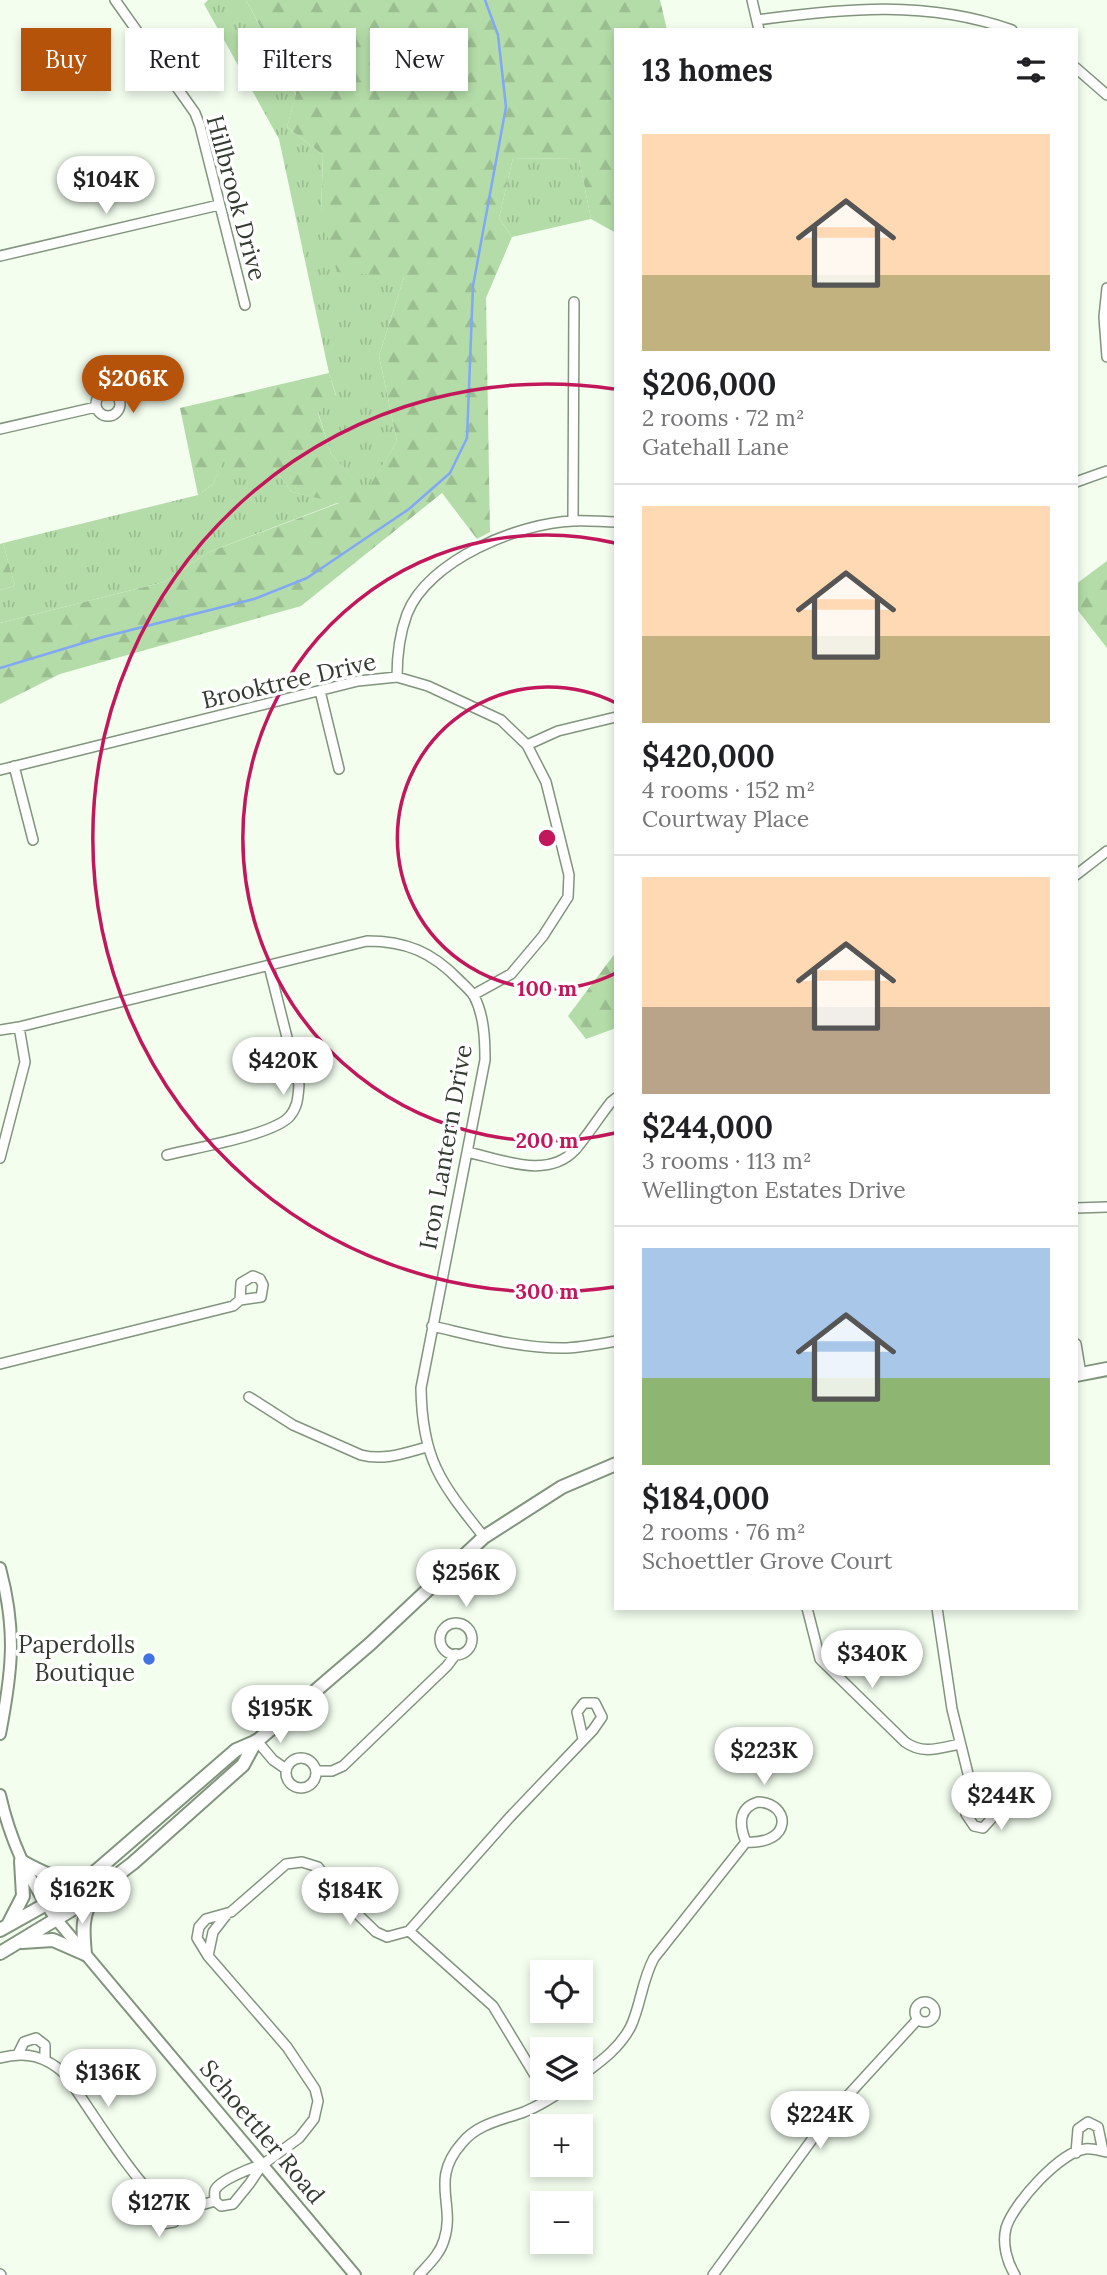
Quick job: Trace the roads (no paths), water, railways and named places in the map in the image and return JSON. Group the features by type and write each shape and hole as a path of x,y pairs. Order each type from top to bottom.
{"main road":[{"path":"1079,1374 1107,1370"},
{"path":"4,1928 46,1905 95,1872 236,1750 257,1741 370,1644 484,1538 562,1487 614,1465"},
{"path":"0,1953 100,1890 243,1765 257,1741"},
{"path":"21,1861 54,1878 74,1879 95,1872"},
{"path":"4,1928 23,1896 21,1861"},
{"path":"18,1942 54,1940 85,1954 84,1919 89,1905 100,1890"}],"street":[{"name":"Hillbrook Drive","path":"115,0 195,113 245,305"},
{"path":"752,0 758,25 862,7 919,5 956,12 1006,28"},
{"path":"1078,70 1107,95"},
{"path":"0,256 219,205"},
{"path":"1107,288 1104,317 1107,357"},
{"path":"573,302 573,520"},
{"path":"0,429 96,407"},
{"path":"1078,481 1107,471"},
{"path":"397,677 397,658 407,613 425,585 435,576 479,547 534,526 573,520 614,522"},
{"name":"Brooktree Drive","path":"0,770 358,681 397,677 428,686 501,720 527,745 546,782 569,875 568,897 557,917 512,974 473,995"},
{"path":"320,691 339,769"},
{"path":"527,745 558,731 614,717"},
{"path":"14,766 33,840"},
{"path":"1078,873 1107,851"},
{"name":"Iron Lantern Drive","path":"0,1030 367,940 389,941 426,953 451,972 473,995 485,1036 485,1060 432,1326 421,1388 421,1419 427,1447 438,1474 453,1499 484,1538"},
{"path":"167,1155 272,1128 289,1118 298,1104 299,1085 269,966"},
{"path":"0,1158 25,1062 19,1027"},
{"path":"467,1152 533,1166 546,1166 573,1152 614,1100"},
{"path":"1078,1208 1107,1207"},
{"path":"0,1364 233,1306 240,1300"},
{"path":"432,1326 516,1344 548,1347 582,1347 614,1341"},
{"path":"249,1397 293,1425 361,1455 387,1457 427,1447"},
{"path":"0,1569 12,1629 12,1660 5,1685 0,1734"},
{"path":"808,1610 820,1659 905,1742 914,1749 926,1750 960,1744"},
{"path":"937,1610 953,1709 974,1798"},
{"path":"316,1771 343,1766 456,1654"},
{"path":"208,1956 213,1932 227,1913 286,1864 302,1862 318,1867 343,1900 376,1931 387,1937 409,1931 583,1739"},
{"path":"257,1741 273,1760 286,1769 289,1783 298,1789 312,1785 316,1771 311,1762 302,1758 292,1761 286,1769"},
{"name":"Schoettler Road","path":"0,1794 5,1818 21,1861 56,1919 355,2275"},
{"path":"593,2067 620,2043 630,2027 644,1979 654,1958 747,1842 768,1841 778,1833 782,1821 772,1804 758,1802 746,1808 740,1821 747,1842"},
{"path":"215,2201 215,2191 219,2185 245,2170 262,2165 299,2138 314,2119 318,2101 309,2077 287,2047 208,1956 197,1938 199,1927 206,1919 227,1913"},
{"path":"409,1931 493,2006 530,2066"},
{"path":"713,2275 830,2115 918,2019"},
{"path":"18,2054 24,2042 36,2038 45,2045 45,2059"},
{"path":"0,2058 18,2054 45,2059 66,2075 155,2198 193,2208 215,2201"},
{"path":"419,2275 436,2256 444,2241 447,2216 443,2182 453,2154 460,2144 482,2127 548,2100"},
{"path":"1015,2275 1005,2248 1006,2228 1015,2210 1032,2187 1057,2164 1081,2151 1105,2152 1098,2127 1088,2122 1078,2129 1081,2151"},
{"path":"215,2201 221,2206 233,2204 262,2165"},
{"path":"155,2198 155,2217 162,2224 174,2222 181,2207"}],"waterway":[{"path":"0,668 103,637 254,599 307,578 409,509 450,473 467,438 473,286 506,107 498,35 485,0"}],"place":[{"name":"Paperdolls Boutique","path":"149,1659"}]}
